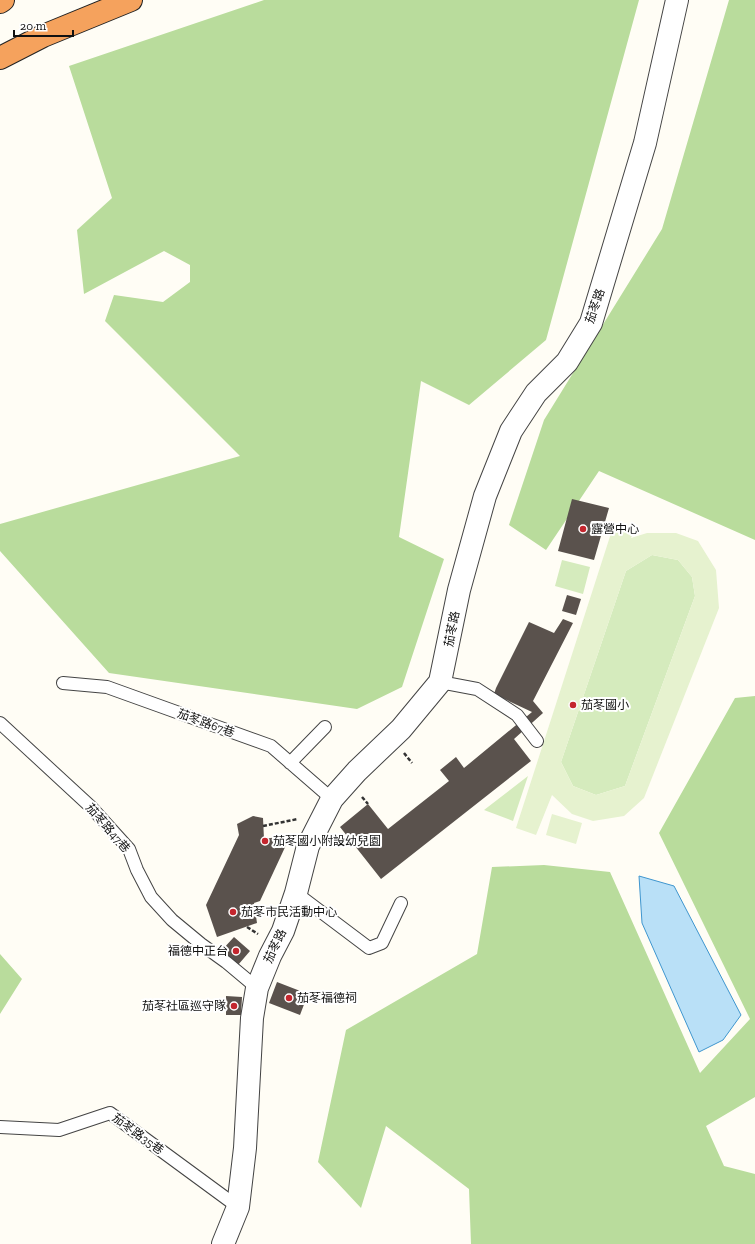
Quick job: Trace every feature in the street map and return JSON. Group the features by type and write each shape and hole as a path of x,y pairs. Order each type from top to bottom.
{"highway":[{"path":"0,58 43,36 131,0"}],"street":[{"name":"茄苳路","path":"223,1244 238,1207 245,1148 252,1018 257,988 270,956 283,931 296,893 308,846 332,799 357,771 401,729 440,682 459,590 484,496 511,430 536,393 567,362 590,323 646,143 677,0"}],"lane":[{"path":"440,682 478,689 517,715 537,741"},
{"name":"茄苳路67巷","path":"64,684 107,687 271,746 332,799"},
{"name":"茄苳路47巷","path":"0,723 91,807 129,849 137,870 151,897 172,920 257,988"},
{"path":"290,763 326,727"},
{"path":"296,893 369,948 382,943 401,903"},
{"name":"茄苳路35巷","path":"0,1127 58,1130 110,1113 238,1207"}],"path":[{"path":"263,826 300,818 319,825"},
{"path":"246,927 262,937"}],"green space":[{"path":"264,0 639,0 546,340 469,405 421,381 399,537 444,559 402,687 357,709 109,673 0,551 0,524 240,456 105,321 114,295 163,302 190,282 190,265 164,251 84,294 77,230 112,198 69,66"},
{"path":"729,0 755,0 755,540 599,471 546,550 509,525 544,420 662,229"},
{"path":"614,524 635,529 631,538 647,533 676,533 698,541 716,570 719,608 644,798 624,816 593,821 572,814 552,795 536,835 516,828","holes":["652,555 678,560 692,577 695,596 625,786 596,795 573,786 561,762 626,571"]},
{"path":"652,555 678,560 692,577 695,596 625,786 596,795 573,786 561,762 626,571"},
{"path":"562,560 590,567 583,594 555,586"},
{"path":"755,696 755,1097 706,1126 724,1166 755,1174 755,1244 471,1244 469,1189 386,1126 361,1208 318,1162 346,1030 477,954 492,867 544,865 610,872 700,1073 750,1019 659,833 735,698"},
{"path":"528,776 513,821 484,810"},
{"path":"552,814 582,823 576,844 546,835"},
{"path":"0,954 22,979 0,1014"}],"water":[{"path":"639,876 674,886 741,1015 723,1040 699,1052 642,923"}],"building":[{"name":"露營中心","path":"572,499 609,508 594,560 558,551"},
{"path":"567,595 581,599 576,615 562,611"},
{"path":"563,619 573,623 533,701 543,713 514,739 531,761 381,879 340,827 368,804 388,829 449,781 440,770 456,757 464,768 532,712 494,694 496,688 529,622 554,633"},
{"path":"253,816 263,818 264,839 284,836 287,843 260,901 254,903 257,923 217,937 206,905 239,835 237,824"},
{"name":"福德中正台","path":"234,937 250,951 238,965 222,950"},
{"name":"茄苳福德祠","path":"277,982 308,994 300,1015 269,1003"},
{"name":"茄苳社區巡守隊","path":"226,996 242,997 241,1015 226,1015"}],"place":[{"name":"露營中心","path":"583,529"},
{"name":"茄苳國小","path":"573,705"},
{"name":"茄苳國小附設幼兒園","path":"265,841"},
{"name":"茄苳市民活動中心","path":"233,912"},
{"name":"福德中正台","path":"236,951"},
{"name":"茄苳福德祠","path":"289,998"},
{"name":"茄苳社區巡守隊","path":"234,1006"}]}
